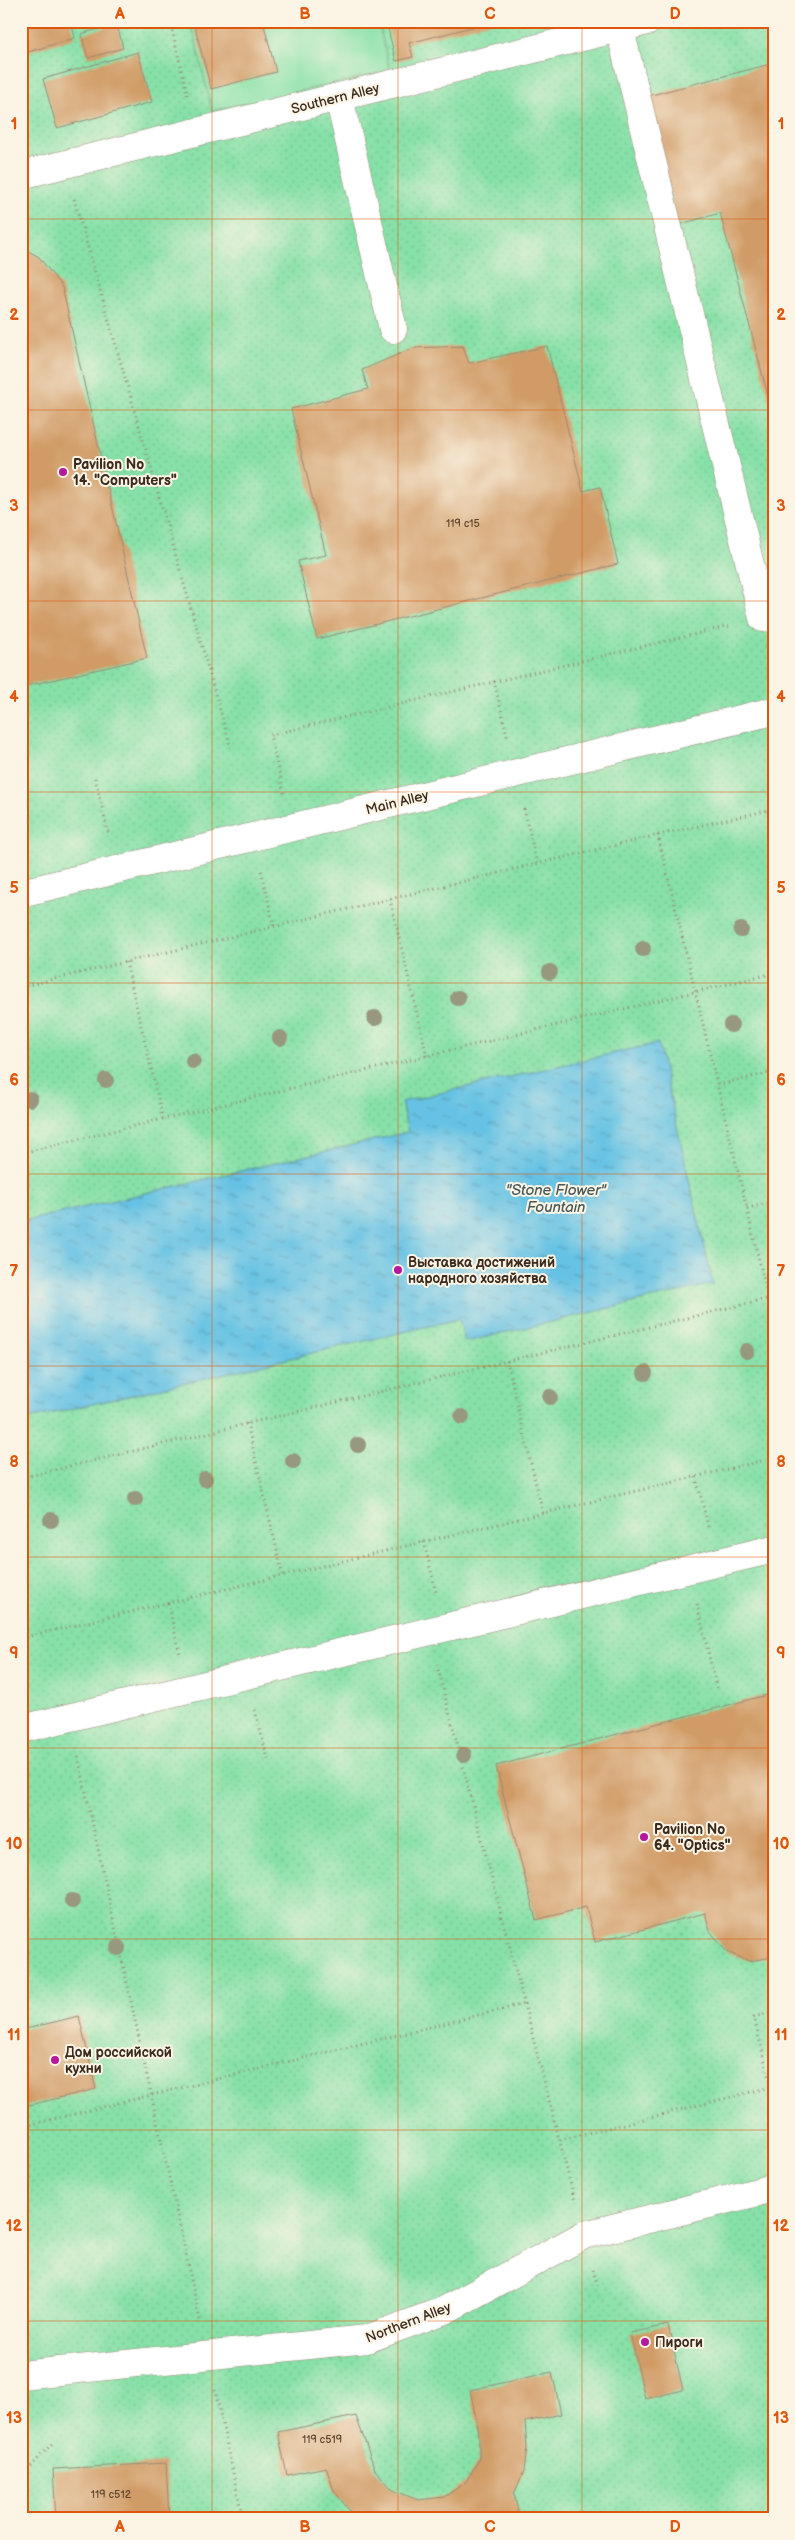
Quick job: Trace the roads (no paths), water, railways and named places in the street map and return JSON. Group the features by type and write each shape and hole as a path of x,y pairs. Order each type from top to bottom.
{"lane":[{"name":"Southern Alley","path":"21,175 339,97 619,24 648,21"},
{"path":"619,24 763,618"},
{"path":"339,97 393,329"},
{"name":"Main Alley","path":"21,893 774,711"},
{"path":"21,1729 774,1550"},
{"name":"Northern Alley","path":"21,2375 367,2339 445,2310 584,2235 774,2188"}],"water":[{"name":"\"Stone Flower\" Fountain","path":"658,1043 713,1284 465,1342 459,1319 24,1420 21,1408 21,1222 408,1132 401,1102"}],"place":[{"name":"Pavilion No 14. \"Computers\"","path":"63,472"},
{"name":"Выставка достижений народного хозяйства","path":"398,1270"},
{"name":"Pavilion No 64. \"Optics\"","path":"644,1837"},
{"name":"Дом российской кухни","path":"55,2060"},
{"name":"Пироги","path":"645,2342"}]}
